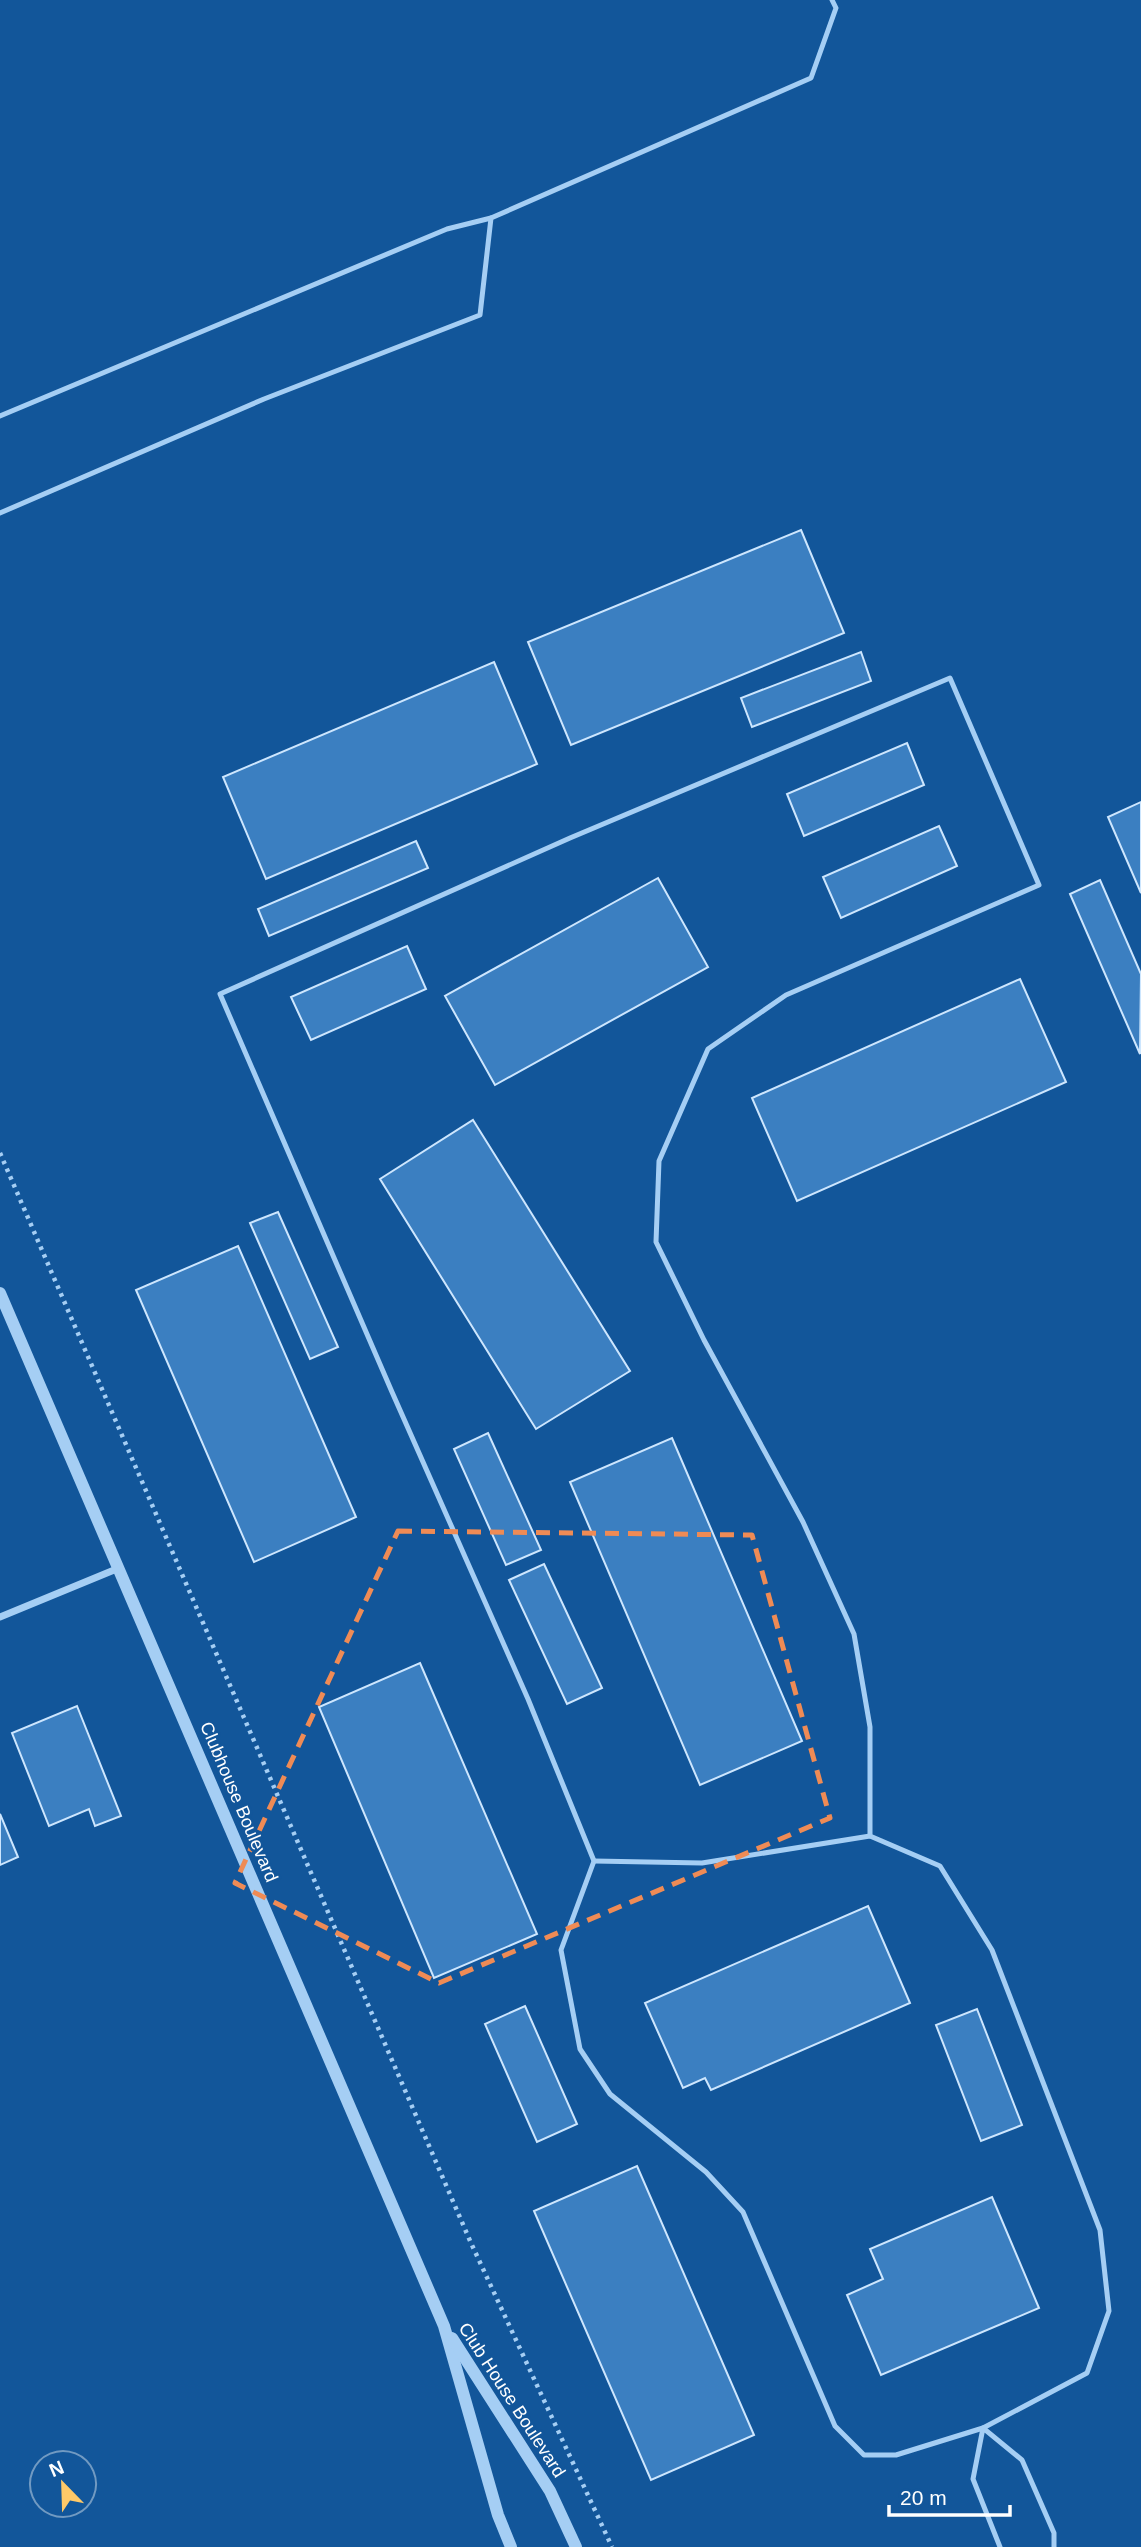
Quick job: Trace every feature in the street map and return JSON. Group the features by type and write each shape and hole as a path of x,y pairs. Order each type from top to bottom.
{"street":[{"name":"Clubhouse Boulevard","path":"0,1293 444,2326"},
{"path":"0,1617 119,1568"},
{"name":"Club House Boulevard","path":"444,2326 498,2515 511,2547"},
{"name":"Club House Boulevard","path":"444,2326 550,2491 576,2547"}],"lane":[{"path":"0,416 447,229 491,218 811,78 836,8 832,0"},
{"path":"0,513 264,399 480,314 491,218"},
{"path":"594,1861 702,1863 870,1836 940,1866 992,1950 1100,2230 1110,2311 1087,2373 983,2428 895,2455 864,2455 835,2426 743,2212 706,2172 610,2094 580,2049 561,1950 594,1861 528,1699 220,994 570,838 950,678 1039,885 786,995 708,1049 659,1161 656,1242 704,1340 803,1522 854,1634 870,1727 870,1836"},
{"path":"983,2428 973,2479 1000,2547"},
{"path":"983,2428 1022,2460 1054,2533 1055,2547"}],"path":[{"path":"0,1153 471,2243 612,2547"}],"highlighted area":[{"path":"398,1531 752,1535 830,1818 439,1983 235,1883"}],"building":[{"path":"801,530 844,633 571,745 528,642"},
{"path":"861,652 871,681 752,727 741,698"},
{"path":"494,662 537,764 266,879 223,777"},
{"path":"907,743 924,785 804,836 787,794"},
{"path":"1141,802 1141,893 1108,817"},
{"path":"939,826 957,866 841,918 823,877"},
{"path":"416,841 428,868 269,936 258,909"},
{"path":"658,878 708,967 495,1085 445,996"},
{"path":"1100,880 1141,974 1140,1054 1070,894"},
{"path":"407,946 426,989 311,1040 291,997"},
{"path":"1020,979 1066,1082 797,1201 752,1098"},
{"path":"473,1120 630,1371 536,1429 380,1179"},
{"path":"278,1212 338,1347 310,1359 250,1223"},
{"path":"238,1246 356,1517 254,1562 136,1290"},
{"path":"488,1433 541,1550 506,1565 454,1449"},
{"path":"672,1438 802,1741 700,1785 570,1482"},
{"path":"544,1564 602,1688 567,1704 509,1580"},
{"path":"420,1663 537,1934 434,1978 319,1707"},
{"path":"77,1706 121,1816 95,1826 89,1809 49,1826 12,1733"},
{"path":"0,1814 18,1857 0,1865"},
{"path":"868,1906 910,2003 711,2090 705,2078 683,2088 645,2003"},
{"path":"525,2006 577,2124 537,2142 485,2024"},
{"path":"977,2009 1022,2125 981,2141 936,2025"},
{"path":"637,2166 754,2435 651,2480 534,2211"},
{"path":"992,2197 1039,2308 881,2375 847,2295 883,2279 870,2249"}]}
